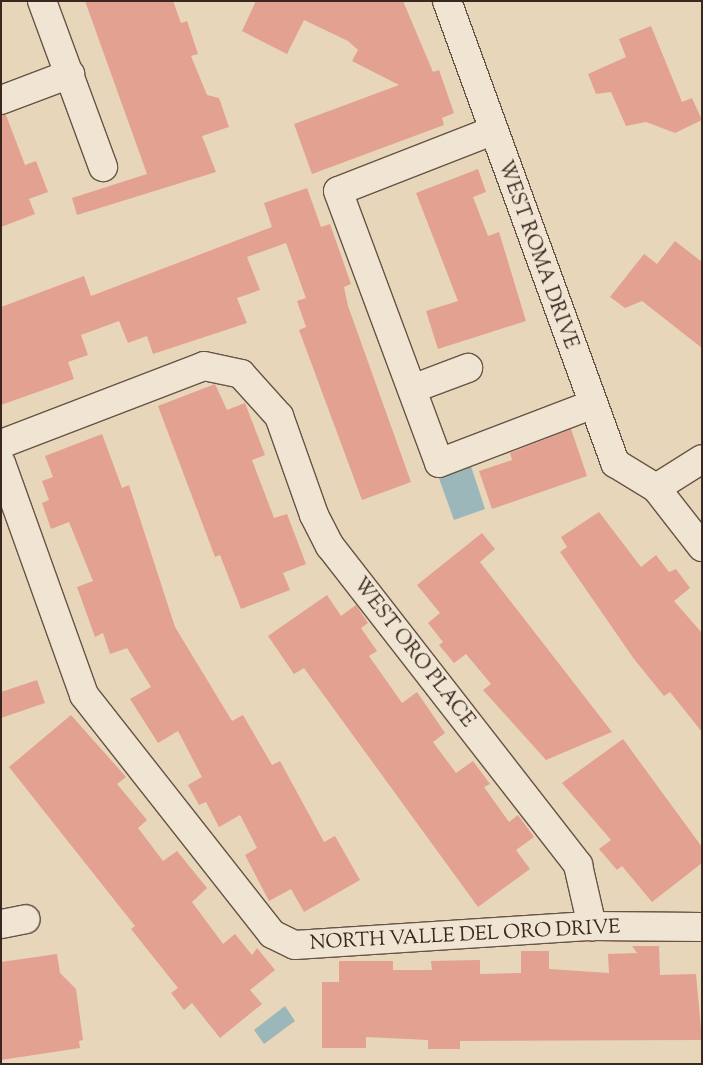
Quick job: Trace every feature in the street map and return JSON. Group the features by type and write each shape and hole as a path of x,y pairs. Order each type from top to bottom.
{"street":[{"path":"42,1 104,167"},
{"name":"WEST ROMA DRIVE","path":"447,1 590,405 615,463 656,488"},
{"path":"1,100 70,74"},
{"path":"492,131 338,191 438,463 590,405"},
{"name":"WEST ORO PLACE","path":"1,444 204,366 241,374 279,416 314,515 330,546 578,866 592,926"},
{"path":"412,389 468,368"},
{"path":"702,459 656,488 702,547"},
{"name":"NORTH VALLE DEL ORO DRIVE","path":"1,463 84,695 272,934 295,945 592,926 702,927"}],"water":[{"path":"469,460 485,509 454,520 437,473"},
{"path":"285,1006 295,1021 264,1044 254,1030"}],"building":[{"path":"85,1 173,1 181,23 187,21 198,54 191,56 207,95 219,98 229,127 202,136 216,172 77,215 72,198 147,174"},
{"path":"256,1 403,1 433,72 439,70 454,113 442,118 444,125 312,174 294,124 399,85 352,61 358,50 348,41 304,20 287,54 242,31"},
{"path":"651,26 682,102 692,98 702,120 675,133 646,122 626,126 611,92 596,94 588,74 626,57 619,39"},
{"path":"1,115 6,115 25,165 36,161 48,192 29,199 35,214 1,227"},
{"path":"478,169 486,192 473,197 488,236 499,232 526,321 438,349 426,311 458,301 416,193"},
{"path":"307,188 321,227 330,224 351,284 344,287 348,306 411,482 362,500 299,330 306,327 297,301 306,298 286,243 247,257 260,290 237,298 247,323 153,354 147,336 128,343 119,321 81,335 88,355 68,362 74,379 1,405 1,307 84,276 91,296 272,227 264,203"},
{"path":"675,241 702,262 702,348 642,301 625,308 610,297 644,254 657,264"},
{"path":"215,384 227,410 245,403 265,455 252,460 274,518 287,514 306,564 283,573 290,590 241,609 220,555 215,557 158,406"},
{"path":"571,429 587,476 492,509 479,471 512,460 510,453"},
{"path":"102,434 122,488 129,485 175,627 232,721 243,715 272,765 280,761 324,842 335,836 360,880 304,912 291,889 269,901 245,855 257,848 240,815 219,827 206,802 199,805 188,785 202,777 178,731 158,743 130,699 151,687 127,648 110,654 103,633 95,637 77,587 93,581 69,522 51,529 42,503 49,500 42,481 53,477 45,456"},
{"path":"599,512 641,567 656,555 669,572 676,569 690,588 674,601 702,633 702,732 670,692 664,696 634,659 560,552 567,547 561,537"},
{"path":"482,533 495,549 480,562 612,732 546,760 483,690 491,684 466,654 454,663 439,645 443,642 428,623 440,613 417,585"},
{"path":"327,595 341,616 356,605 368,623 361,628 377,651 369,656 402,703 417,692 445,733 433,742 456,773 473,761 490,784 484,787 509,822 518,815 534,837 516,850 530,869 478,907 304,668 294,674 268,636"},
{"path":"37,680 45,703 1,718 1,692"},
{"path":"71,715 126,777 117,784 147,820 138,828 163,861 177,851 207,888 192,902 223,944 235,934 252,955 257,948 275,970 250,990 262,1004 220,1038 192,1003 184,1010 171,993 178,988 131,929 135,926 9,767"},
{"path":"623,739 702,847 702,863 652,902 622,866 617,870 599,849 611,840 562,783"},
{"path":"632,946 659,946 660,975 696,974 702,1040 460,1041 460,1049 428,1049 428,1040 366,1037 366,1048 322,1048 322,982 339,982 339,961 393,961 393,970 432,970 431,961 480,960 480,974 521,973 521,951 549,951 549,969 609,973 608,954 637,953"},
{"path":"57,954 60,973 76,989 83,1040 79,1041 80,1048 1,1060 1,962"}]}
